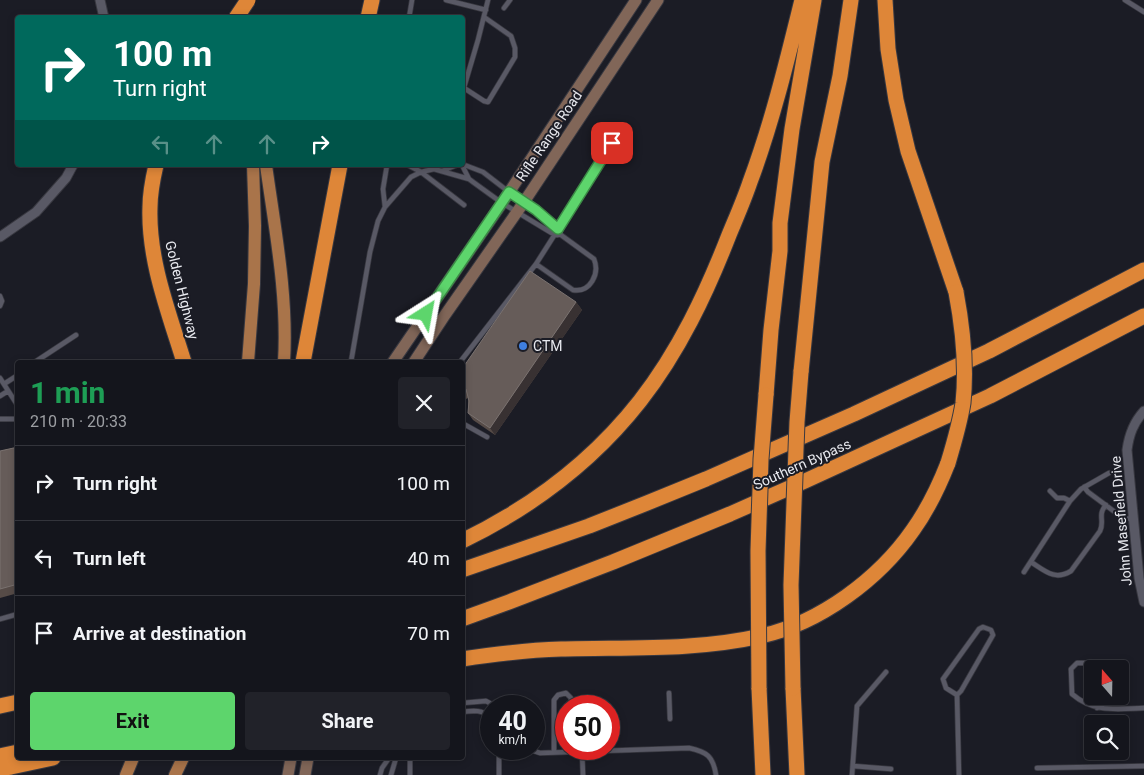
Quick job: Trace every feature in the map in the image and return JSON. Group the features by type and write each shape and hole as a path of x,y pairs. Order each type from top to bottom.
{"highway":[{"path":"238,15 248,0"},
{"path":"369,15 372,0"},
{"path":"465,540 493,526 559,482 608,437 639,402 658,376 690,323 720,257 750,182 780,88 802,0"},
{"path":"763,775 759,688 758,551 766,395 780,251 780,223 792,129 814,0"},
{"path":"797,775 792,688 791,584 797,422 822,162 840,76 851,0"},
{"path":"465,659 557,649 704,645 736,641 778,631 831,606 852,592 879,570 913,530 935,493 948,463 963,404 965,351 956,292 908,151 896,100 888,49 885,0"},
{"name":"Golden Highway","path":"156,167 150,207 153,247 162,290 183,360"},
{"path":"303,360 340,167"},
{"name":"Southern Bypass","path":"465,569 631,510 854,414 989,351 1144,270"},
{"name":"Southern Bypass","path":"465,618 613,562 805,481 990,396 1144,316"},
{"path":"0,706 15,703"},
{"path":"0,756 15,753"},
{"path":"0,769 43,760"}],"main road":[{"path":"244,0 245,15"},
{"name":"Rifle Range Road","path":"394,360 502,203 636,0"},
{"name":"Rifle Range Road","path":"415,360 524,202 658,0"},
{"path":"248,360 254,284 253,167"},
{"path":"266,167 282,286 284,360"},
{"path":"126,775 132,760"},
{"path":"288,775 290,760"},
{"path":"305,775 308,760"}],"street":[{"path":"100,0 103,15"},
{"path":"0,237 36,212 66,178 72,167"},
{"name":"John Masefield Drive","path":"1144,411 1134,425 1128,441 1139,578 1144,602"}],"lane":[{"path":"409,15 412,0"},
{"path":"446,0 486,10"},
{"path":"465,84 488,0"},
{"path":"504,8 510,0"},
{"path":"1125,0 1144,12"},
{"path":"465,89 488,102 515,57 515,48 511,36 484,16"},
{"path":"462,360 536,264 612,143"},
{"path":"465,166 483,172 544,216 558,229 561,235 594,259 596,274 587,287 573,290 536,264"},
{"path":"385,207 382,189 387,167"},
{"path":"412,167 464,205"},
{"path":"442,171 452,167"},
{"path":"463,167 469,178"},
{"path":"351,360 370,252 378,220 385,207 411,177 434,169 469,178 516,212 555,235 561,235"},
{"path":"0,296 2,301 0,306"},
{"path":"38,360 76,335"},
{"path":"4,384 15,377"},
{"path":"0,378 15,402"},
{"path":"0,396 8,391"},
{"path":"0,419 15,419"},
{"path":"465,425 487,437"},
{"path":"1024,572 1070,501 1084,487 1109,473"},
{"path":"1084,487 1123,518 1134,519"},
{"path":"1050,491 1057,498 1064,498 1070,501"},
{"path":"1031,562 1049,574 1064,574 1071,571 1102,528 1101,514 1106,505"},
{"path":"0,619 15,615"},
{"path":"983,627 991,630 993,635 962,691 957,695 946,688 944,679 979,629 983,627"},
{"path":"1084,664 1077,664 1071,669 1072,694 1084,703"},
{"path":"852,775 857,706 886,672"},
{"path":"669,694 670,719"},
{"path":"957,695 959,775"},
{"path":"545,753 554,752 555,699"},
{"path":"465,703 480,702"},
{"path":"1088,705 1107,710 1144,708"},
{"path":"465,712 480,711"},
{"path":"620,751 688,748 702,751 714,763 716,775"},
{"path":"380,775 387,760"},
{"path":"391,775 395,760"},
{"path":"410,760 410,775"},
{"path":"499,760 499,775"},
{"path":"582,760 583,775"},
{"path":"853,766 892,769"},
{"path":"1037,768 1144,766"}],"building":[{"name":"CTM","path":"530,271 576,302 490,428 468,413 469,401 465,390 465,365"},
{"path":"15,448 15,585 0,589 0,451"}],"place":[{"name":"CTM","path":"523,346"}],"route":[{"path":"426,314 509,192 544,216 558,229 612,143"}]}
